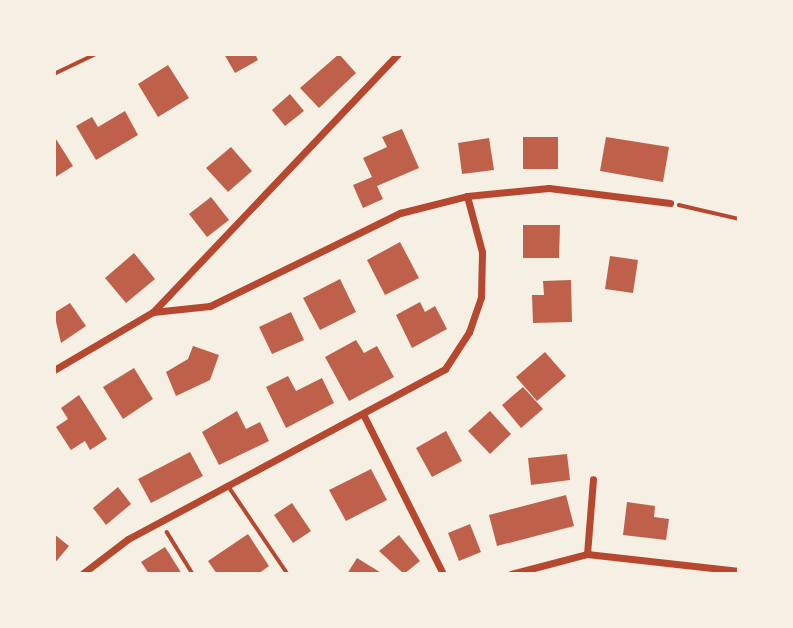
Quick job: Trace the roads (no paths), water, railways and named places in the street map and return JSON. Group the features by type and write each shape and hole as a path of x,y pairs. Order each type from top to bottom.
{"street":[{"path":"54,370 153,312 398,54"},
{"path":"153,312 210,306 400,213 467,196 549,188 670,204"},
{"path":"82,574 160,522 365,416 444,369 470,332 481,297 482,252 467,196"},
{"path":"365,416 443,574"},
{"path":"587,554 593,480"},
{"path":"511,574 587,554 739,570"}],"lane":[{"path":"54,74 96,54"},
{"path":"229,487 288,574"}]}
